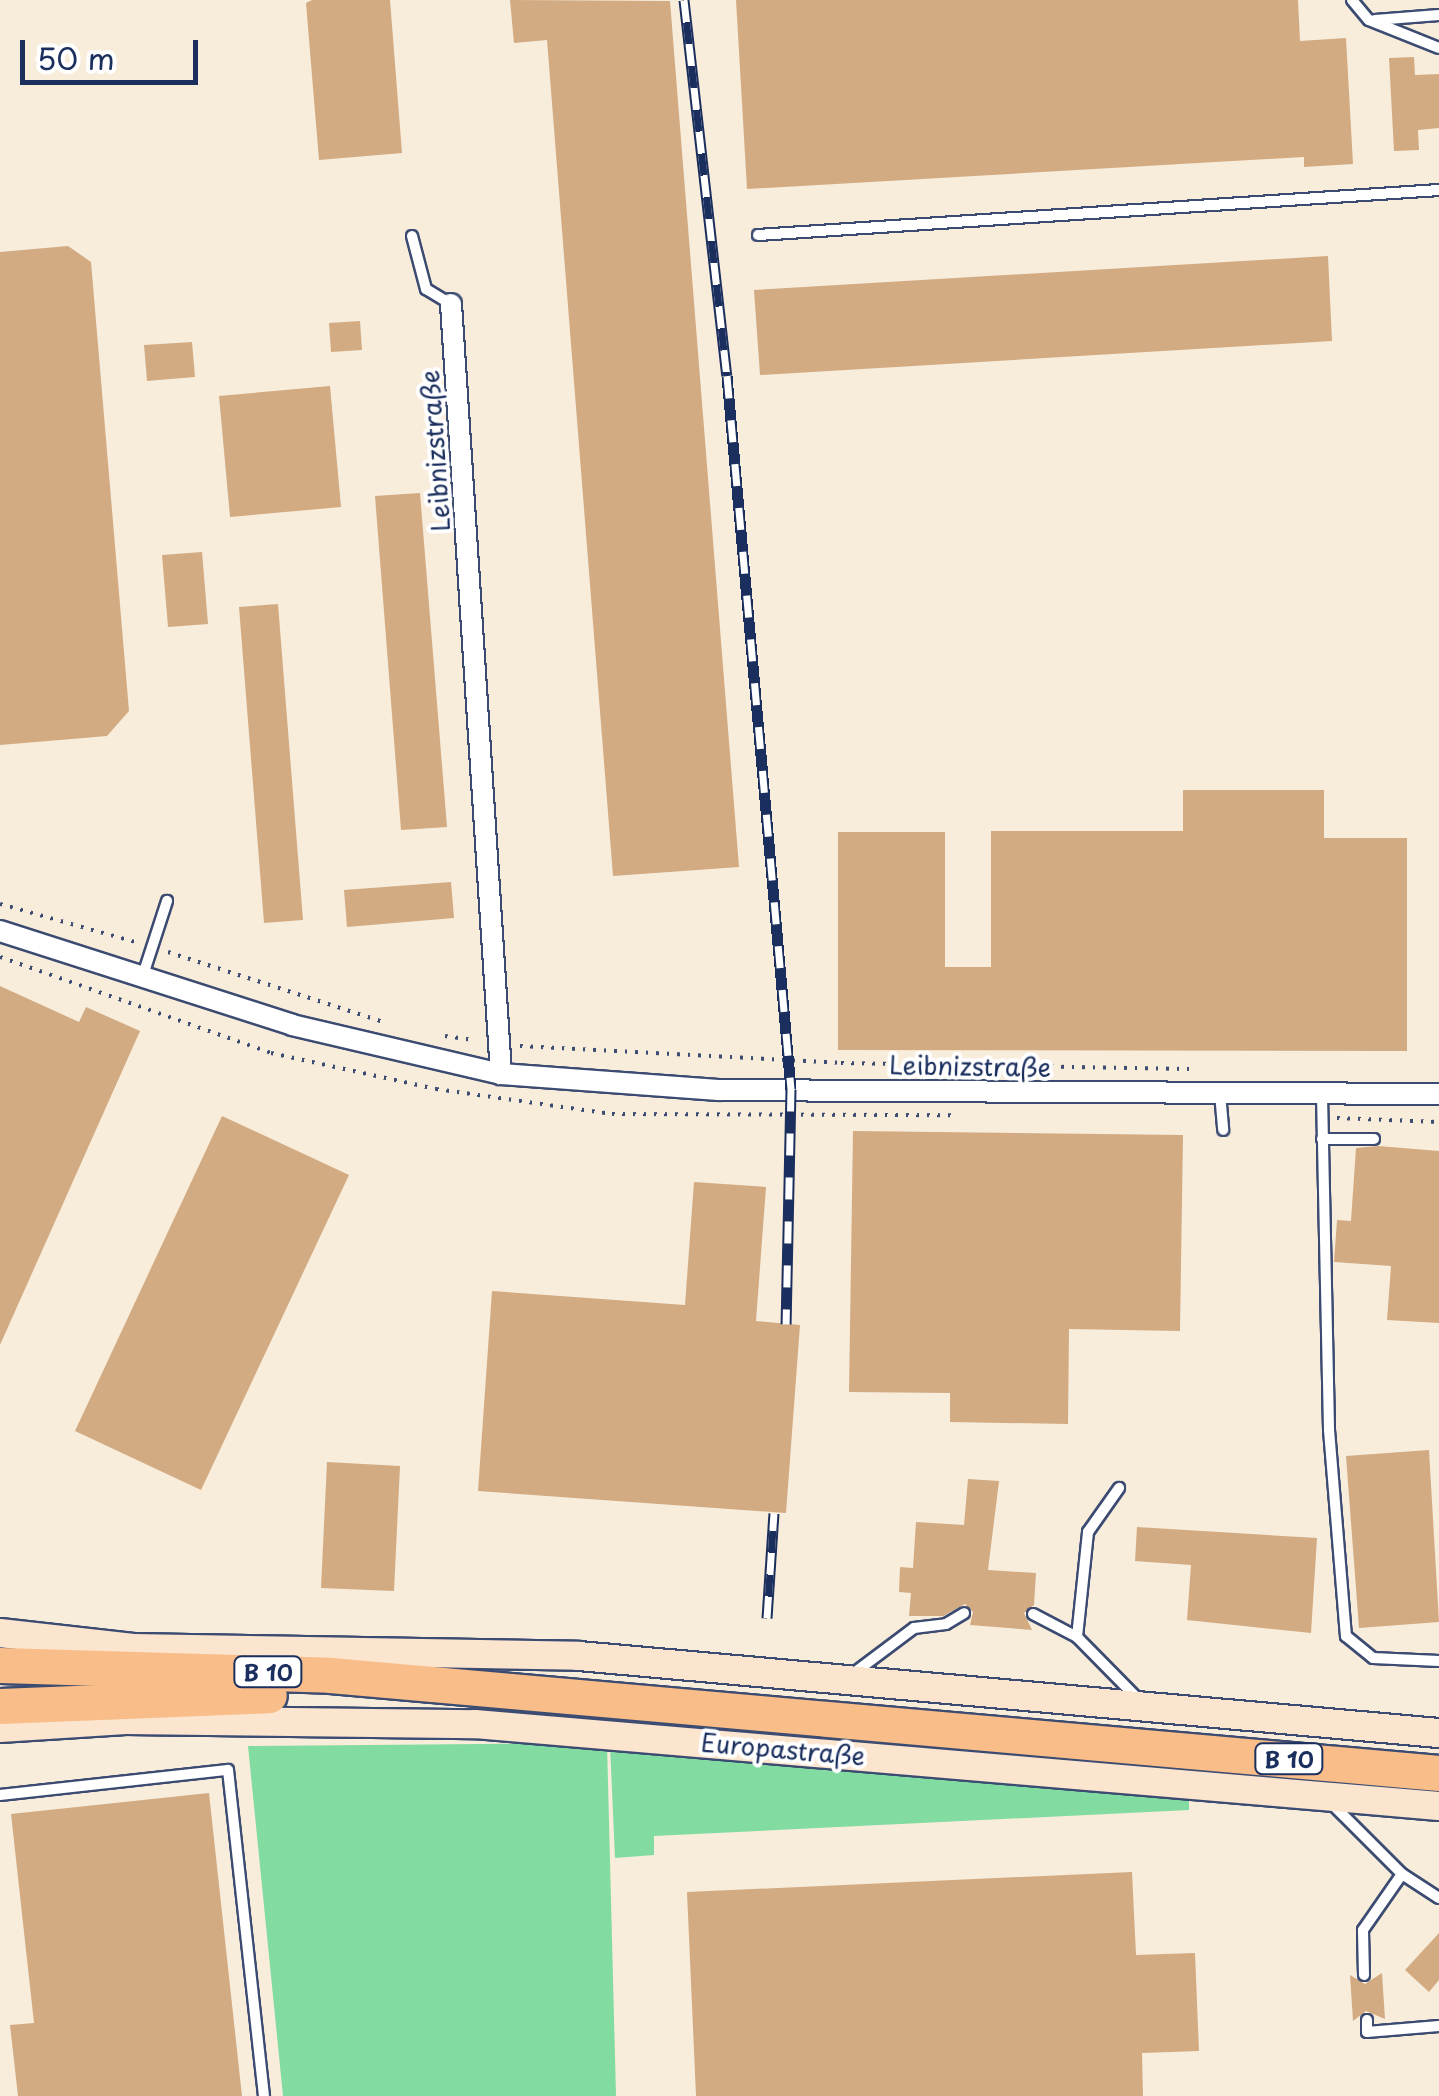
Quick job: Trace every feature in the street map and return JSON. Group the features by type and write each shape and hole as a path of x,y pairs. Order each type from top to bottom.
{"highway":[{"name":"B 10","path":"0,1662 134,1648"},
{"name":"Europastraße","path":"0,1662 330,1675 536,1698 1139,1745 1439,1773"},
{"name":"Europastraße","path":"0,1706 186,1694 536,1698"},
{"path":"0,1714 126,1720"}],"street":[{"name":"Leibnizstraße","path":"450,304 501,1074"},
{"name":"Leibnizstraße","path":"0,931 292,1025 501,1074 718,1090 1439,1094"},
{"path":"0,1633 134,1648"},
{"name":"B 10","path":"134,1648 469,1650 1439,1733"},
{"name":"Europastraße","path":"0,1728 126,1720 475,1724 1439,1806"}],"lane":[{"path":"1352,0 1368,20 1439,48"},
{"path":"1368,20 1439,15"},
{"path":"758,234 1439,190"},
{"path":"412,236 426,289 450,304"},
{"path":"143,975 166,901"},
{"path":"1220,1093 1223,1130"},
{"path":"1322,1095 1331,1343 1330,1430 1346,1636 1373,1658 1439,1662"},
{"path":"1322,1139 1374,1139"},
{"path":"1330,1430 1343,1429"},
{"path":"1077,1638 1088,1532 1118,1488"},
{"path":"842,1680 914,1628 946,1624 964,1614"},
{"path":"1033,1614 1077,1638 1146,1705"},
{"path":"0,1795 228,1770 264,2096"},
{"path":"1320,1796 1402,1874 1439,1898"},
{"path":"1364,1974 1363,1930 1402,1874"},
{"path":"1367,2020 1368,2032 1439,2026"}],"path":[{"path":"0,904 153,946 406,1028"},
{"path":"443,1036 605,1055 1194,1068"}],"green space":[{"path":"607,1743 616,2096 283,2096 248,1746"},
{"path":"610,1745 1189,1798 1189,1810 654,1836 654,1855 615,1858"}],"building":[{"path":"390,0 402,153 319,160 306,3"},
{"path":"510,0 670,1 739,867 613,876 547,40 514,43"},
{"path":"736,0 1298,0 1300,41 1346,38 1353,164 1304,167 1304,157 747,189"},
{"path":"1414,57 1415,75 1439,74 1439,128 1418,130 1419,150 1394,151 1389,58"},
{"path":"68,246 91,262 129,711 107,736 0,745 0,252"},
{"path":"1328,256 1332,341 760,375 754,290"},
{"path":"360,321 362,350 331,352 329,323"},
{"path":"192,342 195,377 147,381 144,345"},
{"path":"330,386 341,507 230,517 219,396"},
{"path":"420,493 447,827 401,830 375,496"},
{"path":"202,552 208,624 168,627 162,555"},
{"path":"278,604 303,920 264,923 239,607"},
{"path":"1183,790 1324,790 1324,838 1407,838 1407,1051 838,1050 838,832 945,832 945,967 991,967 991,831 1183,831"},
{"path":"451,882 454,918 347,927 344,890"},
{"path":"0,986 79,1022 86,1007 140,1031 0,1345"},
{"path":"222,1116 349,1175 201,1490 75,1431"},
{"path":"853,1131 1183,1135 1180,1331 1069,1329 1068,1424 950,1422 950,1393 849,1392"},
{"path":"1356,1148 1439,1151 1439,1323 1387,1320 1391,1266 1334,1262 1337,1220 1351,1221"},
{"path":"694,1182 766,1187 756,1321 800,1325 786,1513 478,1491 492,1291 685,1305"},
{"path":"1429,1450 1439,1622 1359,1628 1346,1456"},
{"path":"327,1462 400,1466 394,1591 321,1588"},
{"path":"968,1479 999,1481 988,1570 1036,1573 1034,1605 1024,1613 1032,1630 970,1625 973,1612 965,1604 943,1616 909,1616 911,1593 899,1592 900,1567 913,1568 916,1522 964,1525"},
{"path":"1137,1527 1317,1538 1311,1633 1187,1620 1191,1565 1135,1561"},
{"path":"209,1793 242,2096 18,2096 10,2025 34,2023 11,1814"},
{"path":"1132,1872 1136,1955 1195,1953 1199,2051 1142,2053 1143,2096 696,2096 687,1892"},
{"path":"1439,1933 1439,1980 1429,1992 1405,1970"},
{"path":"1382,1973 1385,2019 1366,2011 1353,2021 1350,1975 1365,1984"}],"railway":[{"path":"684,0 727,376 791,1089 786,1324"},
{"path":"767,1618 774,1513"}]}
